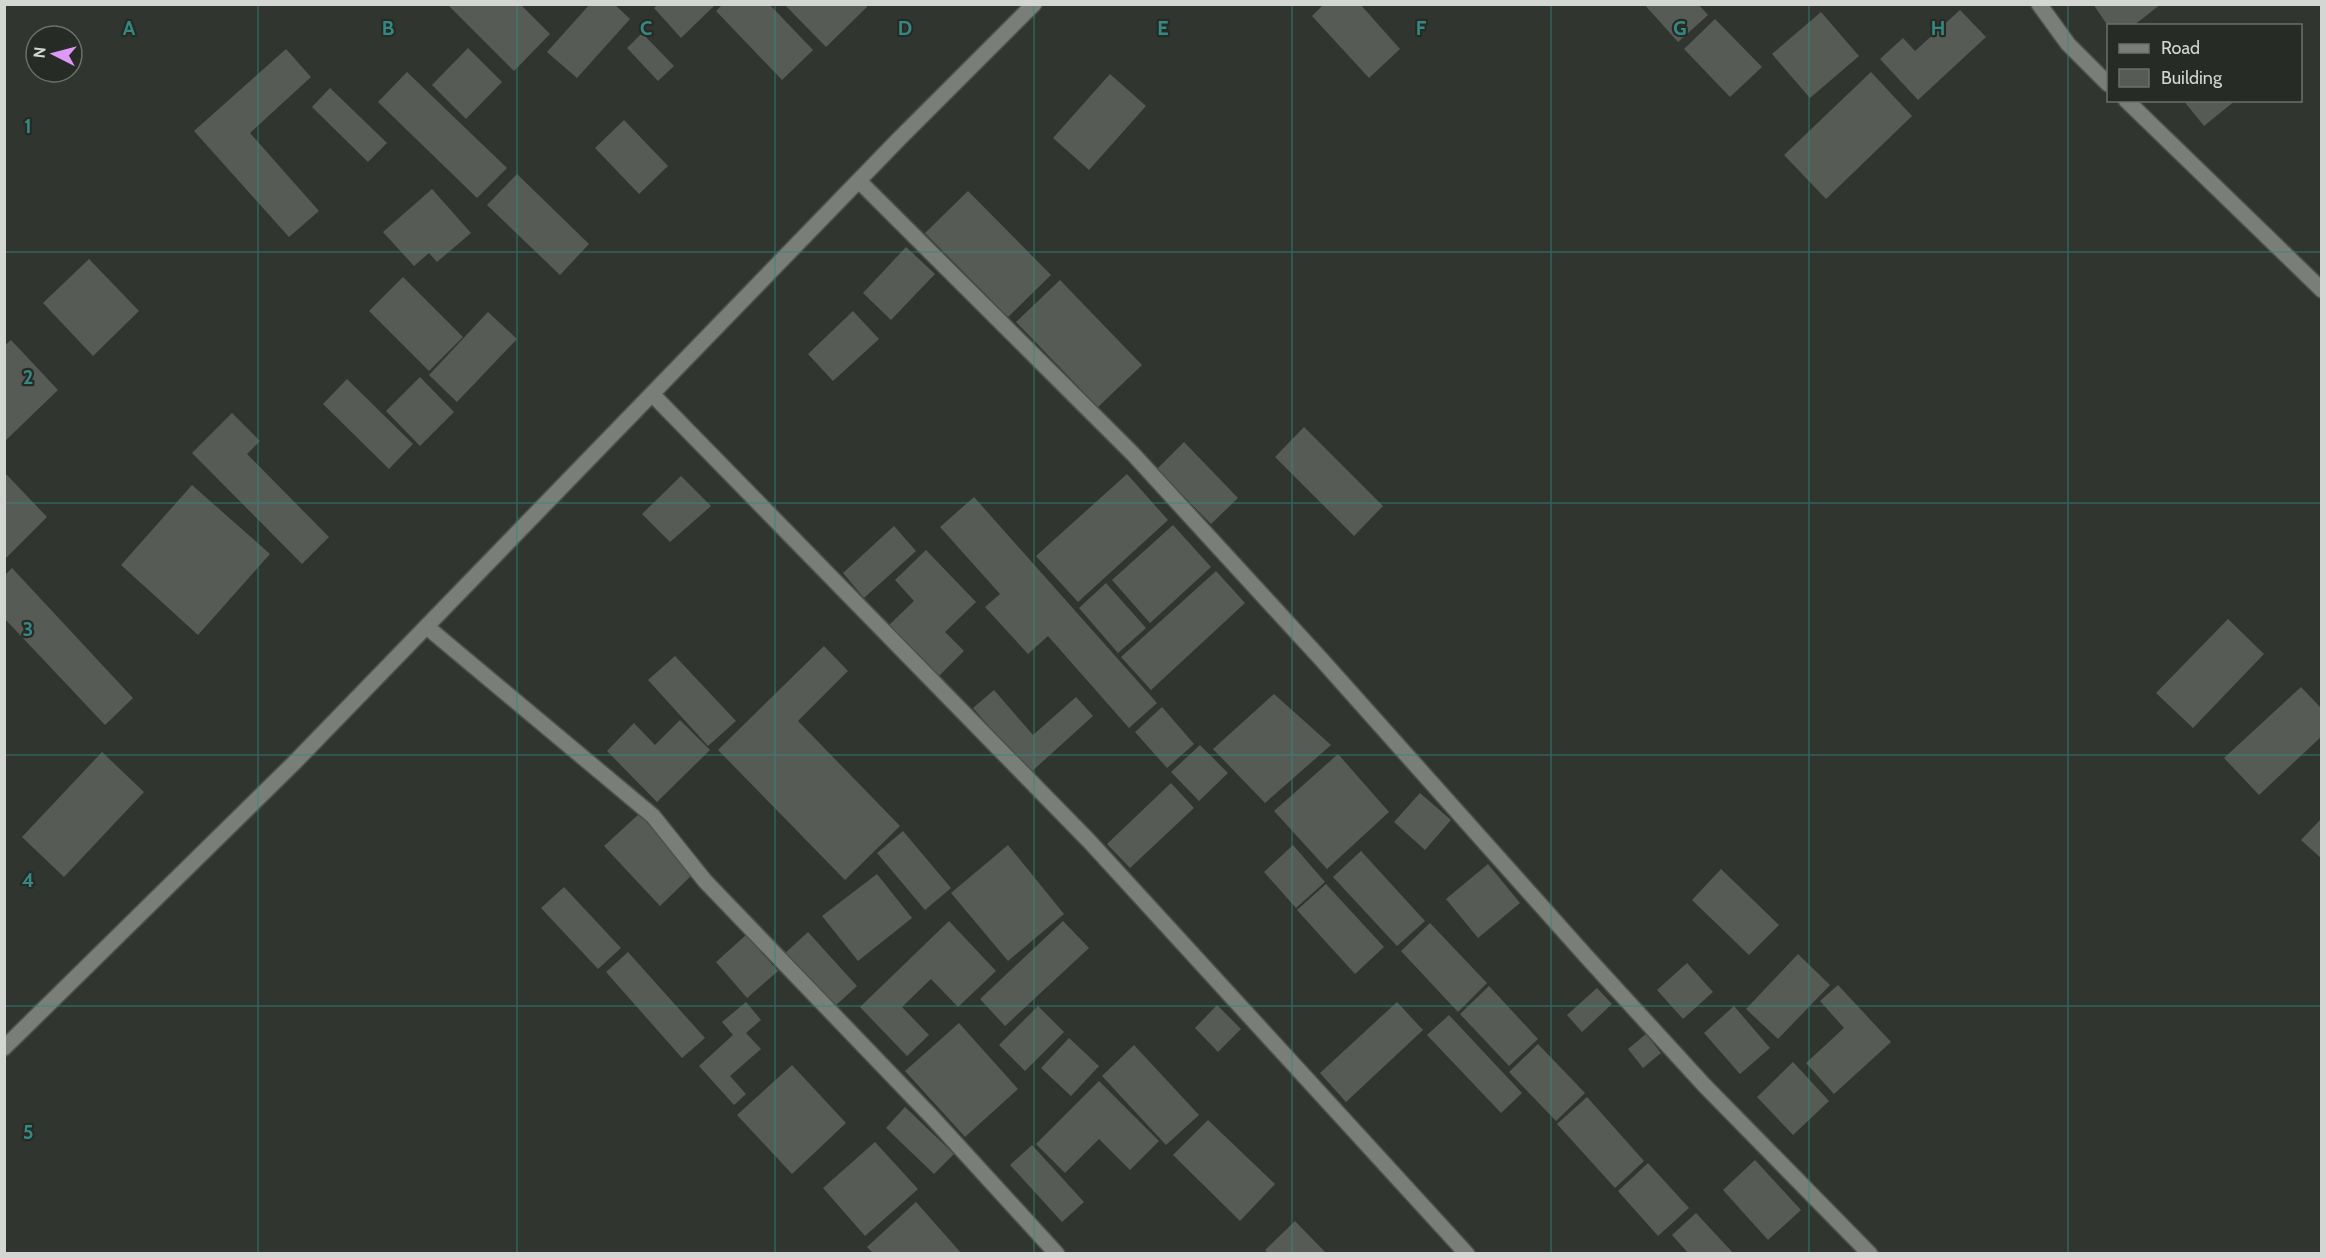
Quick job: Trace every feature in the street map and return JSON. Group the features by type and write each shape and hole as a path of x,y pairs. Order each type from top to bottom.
{"street":[{"path":"4,1048 294,763 1034,4"},
{"path":"2039,4 2068,44 2107,82"},
{"path":"2128,102 2322,290"},
{"path":"859,181 1132,454 1321,659 1682,1060 1870,1254"},
{"path":"652,394 1090,842 1467,1254"},
{"path":"427,627 653,816 705,881 931,1116 1057,1254"}],"building":[{"path":"447,4 520,4 550,34 514,71"},
{"path":"590,4 614,4 630,19 577,78 547,52"},
{"path":"658,4 716,4 681,38 654,8"},
{"path":"723,4 769,4 813,50 782,80 716,11"},
{"path":"784,4 865,4 867,7 826,47"},
{"path":"1324,4 1360,4 1400,49 1369,78 1312,16"},
{"path":"1644,4 1698,4 1708,15 1678,42"},
{"path":"2093,4 2161,4 2136,24 2107,25"},
{"path":"1960,10 1986,37 1918,100 1880,59 1903,38 1915,51"},
{"path":"1821,12 1859,56 1810,98 1772,54"},
{"path":"1715,19 1762,67 1730,97 1684,49"},
{"path":"642,33 674,66 658,81 627,48"},
{"path":"468,48 502,82 466,119 432,85"},
{"path":"286,49 311,77 250,133 319,211 289,237 194,131"},
{"path":"407,72 507,168 477,198 378,102"},
{"path":"1871,72 1912,116 1826,199 1784,155"},
{"path":"1110,74 1146,106 1089,170 1053,138"},
{"path":"330,88 387,143 368,162 312,107"},
{"path":"2185,102 2234,102 2204,126"},
{"path":"624,120 668,166 639,194 595,148"},
{"path":"517,174 589,244 560,275 487,205"},
{"path":"432,189 471,233 437,262 429,253 414,266 383,232"},
{"path":"968,191 1051,275 1008,317 925,233"},
{"path":"906,247 935,274 891,320 863,293"},
{"path":"89,259 139,311 93,356 43,303"},
{"path":"403,277 463,337 429,371 369,311"},
{"path":"1060,280 1142,365 1098,407 1016,322"},
{"path":"853,311 879,339 833,381 808,354"},
{"path":"488,312 517,339 457,402 429,375"},
{"path":"11,340 58,390 4,442 4,346"},
{"path":"420,377 454,412 420,446 386,411"},
{"path":"347,379 413,444 389,469 323,404"},
{"path":"232,413 260,441 247,454 329,537 302,564 192,453"},
{"path":"1304,427 1383,506 1354,536 1275,457"},
{"path":"1184,442 1238,498 1211,524 1157,469"},
{"path":"5,473 47,517 5,559"},
{"path":"1127,474 1168,520 1078,602 1036,556"},
{"path":"681,476 711,506 670,542 642,514"},
{"path":"192,485 270,554 198,635 121,565"},
{"path":"974,497 1157,703 1129,728 1048,636 1028,654 985,607 1000,594 940,527"},
{"path":"1173,525 1211,567 1150,623 1112,580"},
{"path":"894,526 916,551 864,598 843,573"},
{"path":"926,550 976,602 945,632 964,651 938,677 888,626 914,601 895,580"},
{"path":"12,568 133,698 105,725 4,618 4,576"},
{"path":"1216,571 1245,603 1151,690 1121,657"},
{"path":"1106,583 1146,628 1118,653 1079,608"},
{"path":"2228,619 2264,654 2193,728 2156,693"},
{"path":"824,646 848,671 798,721 900,826 845,880 718,750"},
{"path":"675,656 736,721 708,746 648,680"},
{"path":"2301,687 2322,709 2322,736 2259,795 2224,758"},
{"path":"994,690 1033,735 1076,697 1093,716 1030,773 973,708"},
{"path":"1274,694 1331,745 1265,803 1213,749"},
{"path":"1162,707 1194,744 1167,768 1135,732"},
{"path":"680,720 710,750 657,802 607,751 634,723 655,745"},
{"path":"1200,745 1228,773 1199,801 1171,772"},
{"path":"102,752 144,792 64,877 22,837"},
{"path":"1338,754 1389,812 1327,869 1274,811"},
{"path":"1171,783 1194,808 1130,868 1107,844"},
{"path":"1420,793 1451,820 1425,850 1394,822"},
{"path":"639,814 694,873 660,906 604,846"},
{"path":"2322,818 2322,859 2301,840"},
{"path":"903,831 951,888 925,910 877,853"},
{"path":"1008,845 1064,914 1008,961 951,893"},
{"path":"1293,845 1325,882 1296,908 1264,872"},
{"path":"1361,851 1425,921 1397,946 1333,877"},
{"path":"1488,864 1520,903 1478,938 1446,899"},
{"path":"1721,869 1779,925 1749,955 1692,900"},
{"path":"877,874 912,918 858,961 822,916"},
{"path":"1326,884 1384,947 1355,974 1297,910"},
{"path":"564,887 621,948 598,969 541,908"},
{"path":"949,921 996,971 958,1007 931,979 902,1007 929,1035 907,1056 860,1007"},
{"path":"1063,921 1089,948 1005,1026 980,999"},
{"path":"1430,923 1487,983 1458,1012 1401,951"},
{"path":"808,932 857,986 833,1008 784,954"},
{"path":"746,935 778,971 747,998 716,962"},
{"path":"628,952 705,1038 682,1058 606,972"},
{"path":"1798,954 1830,985 1778,1039 1746,1009"},
{"path":"1687,963 1713,992 1683,1019 1657,990"},
{"path":"1838,985 1891,1042 1834,1094 1806,1063 1844,1028 1820,1001"},
{"path":"1489,986 1538,1039 1509,1066 1460,1014"},
{"path":"1597,988 1612,1004 1582,1032 1567,1015"},
{"path":"746,1002 761,1020 746,1033 761,1049 730,1076 746,1094 734,1105 699,1066 733,1035 722,1022"},
{"path":"1397,1002 1423,1030 1346,1102 1320,1073"},
{"path":"1217,1005 1241,1029 1218,1052 1195,1028"},
{"path":"1038,1006 1064,1032 1025,1071 999,1045"},
{"path":"1734,1006 1770,1048 1740,1074 1704,1033"},
{"path":"1449,1015 1522,1093 1501,1113 1427,1035"},
{"path":"959,1023 1018,1089 965,1137 905,1071"},
{"path":"1646,1034 1661,1053 1643,1068 1628,1049"},
{"path":"1069,1038 1099,1066 1071,1096 1041,1068"},
{"path":"1538,1044 1585,1093 1556,1121 1509,1072"},
{"path":"1134,1045 1199,1115 1166,1145 1102,1076"},
{"path":"1793,1062 1829,1101 1793,1135 1757,1097"},
{"path":"792,1065 846,1123 792,1174 737,1115"},
{"path":"1099,1081 1159,1141 1130,1170 1099,1139 1065,1173 1036,1144"},
{"path":"1587,1097 1644,1161 1615,1188 1557,1124"},
{"path":"905,1107 954,1154 934,1174 886,1128"},
{"path":"1208,1120 1275,1184 1240,1221 1173,1155"},
{"path":"875,1142 918,1189 865,1236 823,1188"},
{"path":"1032,1145 1084,1202 1062,1222 1010,1165"},
{"path":"1755,1160 1801,1210 1768,1240 1723,1190"},
{"path":"1648,1163 1689,1208 1658,1236 1618,1191"},
{"path":"916,1202 962,1254 874,1254 867,1247"},
{"path":"1696,1213 1734,1254 1689,1254 1672,1235"},
{"path":"1295,1221 1327,1254 1269,1254 1265,1250"}]}
